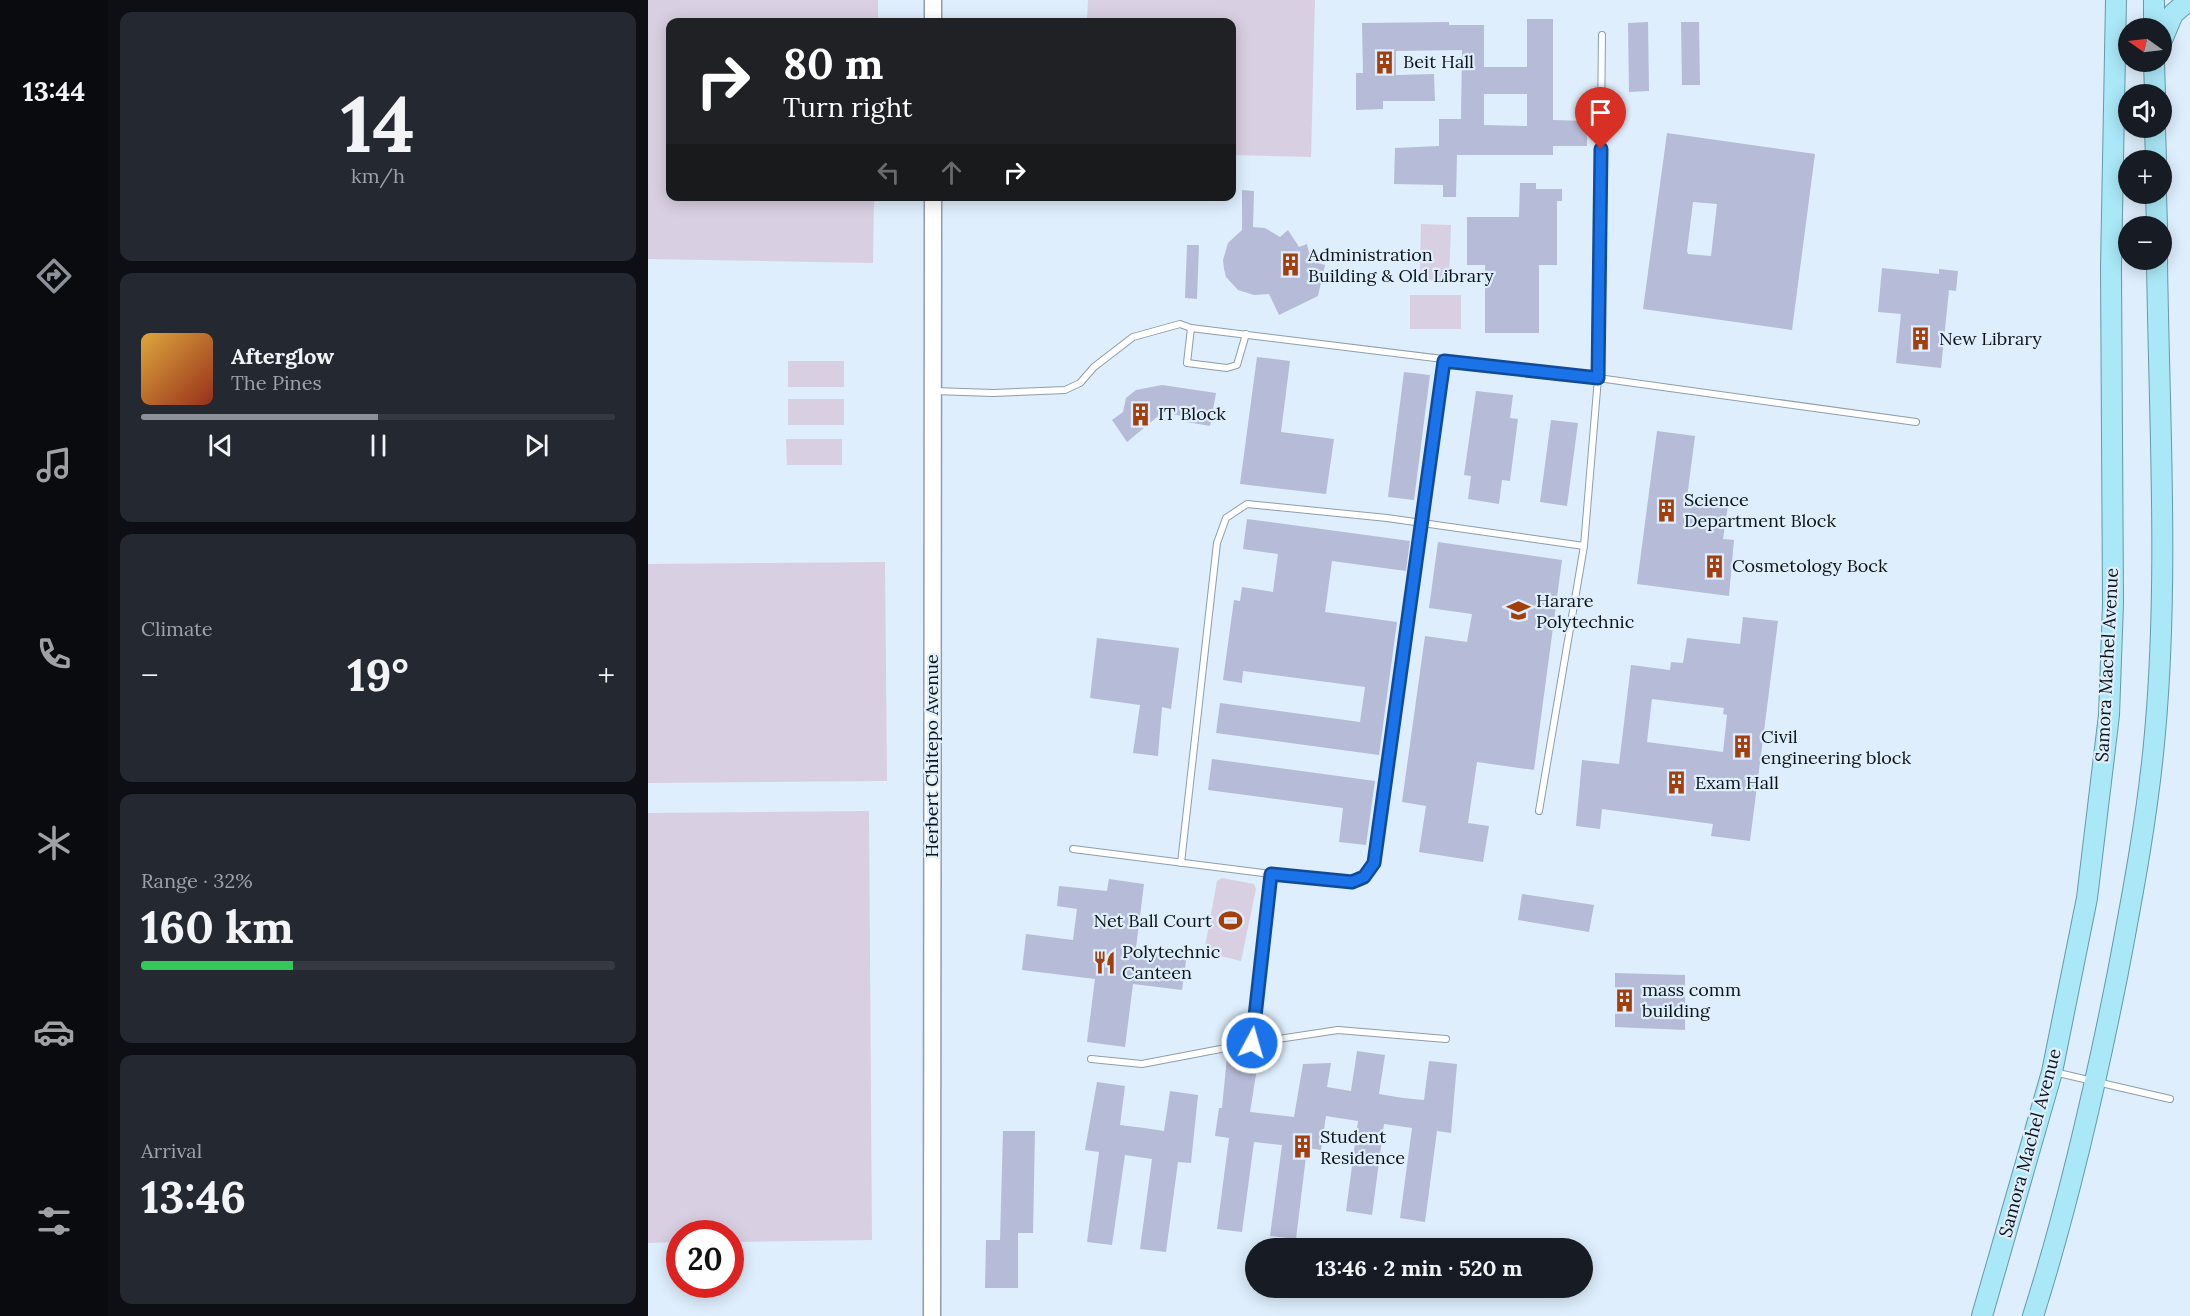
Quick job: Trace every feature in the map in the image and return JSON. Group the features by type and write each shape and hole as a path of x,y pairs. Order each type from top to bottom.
{"highway":[{"name":"Samora Machel Avenue","path":"1982,1316 2052,1072 2087,898 2109,715 2113,603 2111,268 2116,0"},
{"path":"2154,0 2154,18"},
{"path":"2171,18 2189,0"},
{"path":"2033,1316 2097,1081 2130,911 2155,732 2160,640 2161,501 2157,270"}],"main road":[{"path":"933,0 933,18"},
{"name":"Herbert Chitepo Avenue","path":"932,1316 933,201"}],"lane":[{"path":"1539,811 1584,546 1598,378 1602,35"},
{"path":"933,391 993,393 1065,390 1080,383 1094,367 1133,337 1180,324 1191,328 1444,361 1598,378 1916,422"},
{"path":"1191,328 1187,363 1227,368 1237,365 1246,334"},
{"path":"1073,849 1352,882 1364,877 1374,863 1419,524 1444,361"},
{"path":"1180,863 1217,543 1226,518 1247,504 1584,546"},
{"path":"1252,1043 1271,874"},
{"path":"1091,1059 1142,1064 1252,1043 1338,1030 1446,1039"},
{"path":"2052,1072 2170,1099"}],"shaded area":[{"path":"648,0 878,0 878,18 666,18 666,201 874,201 873,263 648,259"},
{"path":"1088,0 1315,0 1311,157 1236,155 1236,18 1087,18"},
{"path":"1421,224 1451,225 1449,281 1420,280"},
{"path":"1410,295 1461,295 1461,329 1410,329"},
{"path":"788,361 844,361 844,387 788,387"},
{"path":"788,399 844,399 844,425 788,425"},
{"path":"786,439 842,439 842,465 787,465"},
{"path":"885,562 887,781 648,783 648,564"},
{"path":"869,811 872,1240 744,1242 744,1220 666,1220 666,1242 648,1243 648,813"},
{"name":"Net Ball Court","path":"1222,878 1254,884 1256,889 1241,961 1204,952 1217,881"}],"building":[{"path":"1527,19 1553,19 1553,120 1587,121 1587,146 1553,146 1553,155 1457,155 1456,197 1443,197 1443,185 1394,184 1395,148 1439,146 1439,119 1461,119 1462,50 1396,51 1396,75 1434,74 1435,101 1383,101 1383,109 1356,110 1356,73 1363,73 1362,23 1449,22 1449,25 1484,25 1484,67 1527,67","holes":["1484,94 1527,94 1527,126 1484,125"]},
{"path":"1648,22 1649,91 1629,92 1628,23"},
{"path":"1681,22 1699,22 1700,85 1682,85"},
{"path":"1667,133 1815,154 1792,330 1643,309","holes":["1693,202 1717,204 1711,256 1688,254"]},
{"path":"1520,183 1536,183 1536,189 1562,189 1562,201 1557,201 1557,265 1539,265 1539,333 1485,333 1485,265 1467,265 1467,217 1519,217"},
{"name":"Administration Building & Old Library","path":"1242,190 1254,191 1253,227 1265,228 1280,237 1288,230 1299,247 1307,244 1311,261 1325,265 1318,296 1279,315 1269,294 1254,295 1238,290 1226,277 1223,260 1228,243 1242,230"},
{"path":"1187,245 1199,245 1197,299 1185,298"},
{"name":"New Library","path":"1882,268 1939,274 1939,269 1958,271 1956,291 1949,290 1941,368 1896,363 1901,314 1878,312"},
{"path":"1257,357 1290,361 1281,432 1334,439 1326,494 1240,484"},
{"path":"1404,372 1430,375 1414,500 1388,497"},
{"name":"IT Block","path":"1162,385 1216,393 1210,426 1181,421 1182,416 1163,412 1127,442 1112,420 1123,412 1126,398 1136,390"},
{"path":"1476,391 1513,395 1510,418 1518,419 1510,481 1502,480 1499,504 1468,499 1471,476 1464,475"},
{"path":"1551,420 1578,423 1567,506 1540,502"},
{"path":"1657,431 1695,436 1687,498 1729,499 1723,539 1734,540 1729,596 1637,584"},
{"path":"1247,519 1410,541 1406,571 1332,561 1325,612 1397,622 1379,755 1216,733 1220,703 1360,722 1365,687 1243,671 1242,683 1223,680 1234,600 1240,601 1242,587 1273,592 1278,554 1243,549"},
{"path":"1438,542 1562,560 1534,770 1477,762 1468,823 1489,826 1483,862 1419,852 1426,806 1402,802 1425,636 1467,642 1472,614 1429,608"},
{"path":"1743,617 1778,621 1750,841 1711,836 1713,824 1602,809 1600,829 1576,826 1582,760 1619,764 1631,665 1670,670 1671,662 1683,663 1687,638 1740,644","holes":["1652,699 1724,708 1723,714 1727,715 1723,752 1647,742"]},
{"path":"1097,638 1179,648 1171,709 1162,707 1158,756 1133,753 1140,705 1090,698"},
{"path":"1212,759 1375,781 1366,845 1339,842 1343,808 1208,790"},
{"name":"Polytechnic Canteen","path":"1109,879 1144,884 1136,948 1187,954 1182,990 1133,984 1125,1047 1087,1042 1095,979 1022,970 1026,934 1073,940 1077,909 1057,906 1059,886 1107,891"},
{"path":"1522,894 1594,905 1589,932 1518,920"},
{"path":"1615,973 1685,975 1685,1030 1615,1027"},
{"path":"1357,1051 1385,1055 1379,1094 1403,1098 1424,1100 1429,1061 1457,1064 1451,1133 1437,1131 1425,1222 1400,1218 1412,1128 1384,1124 1372,1215 1346,1211 1358,1121 1326,1116 1321,1150 1307,1148 1296,1238 1270,1236 1282,1145 1254,1142 1242,1232 1217,1229 1229,1138 1215,1136 1219,1108 1222,1108 1227,1057 1259,1056 1250,1112 1294,1117 1303,1064 1331,1063 1327,1087 1351,1091"},
{"path":"1097,1082 1125,1086 1120,1125 1164,1131 1170,1091 1198,1095 1191,1163 1178,1162 1166,1252 1140,1249 1152,1159 1125,1155 1112,1245 1087,1242 1099,1152 1085,1150"},
{"path":"1003,1131 1035,1131 1033,1233 1018,1233 1018,1288 985,1288 986,1240 1000,1240"}],"place":[{"name":"Beit Hall","path":"1385,62"},
{"name":"Administration Building & Old Library","path":"1290,265"},
{"name":"New Library","path":"1921,339"},
{"name":"IT Block","path":"1140,414"},
{"name":"Science Department Block","path":"1666,510"},
{"name":"Cosmetology Bock","path":"1714,566"},
{"name":"Harare Polytechnic","path":"1518,611"},
{"name":"Civil engineering block","path":"1743,747"},
{"name":"Exam Hall","path":"1677,783"},
{"name":"Net Ball Court","path":"1230,921"},
{"name":"Polytechnic Canteen","path":"1104,962"},
{"name":"mass comm building","path":"1624,1000"},
{"name":"Student Residence","path":"1302,1147"}],"route":[{"path":"1252,1043 1271,874 1352,882 1364,877 1374,863 1419,524 1444,361 1598,378 1601,149"}]}
